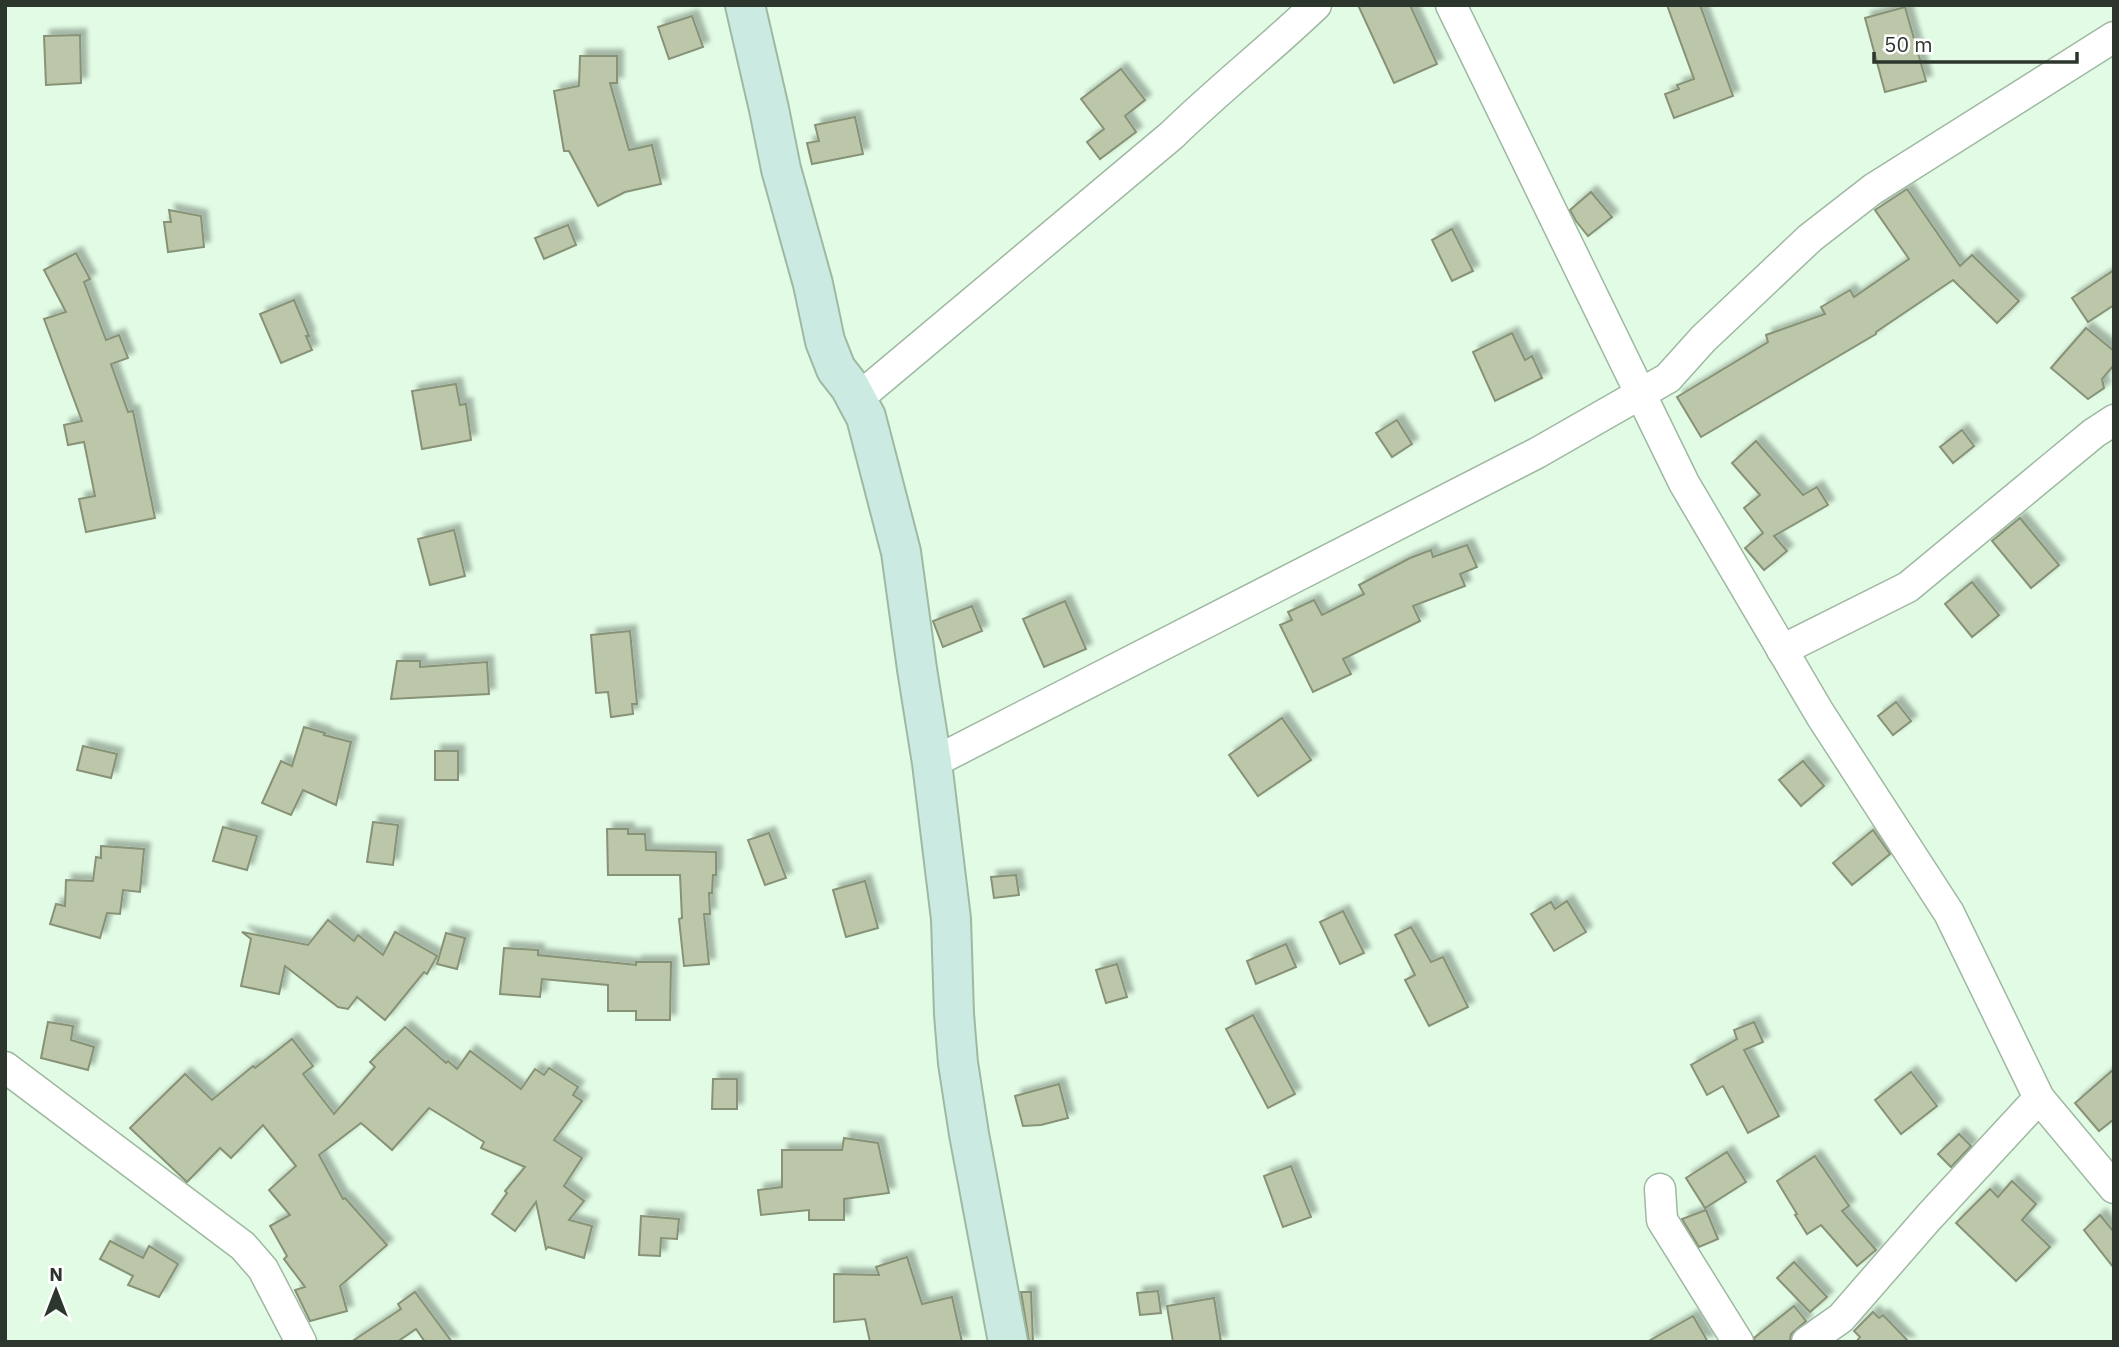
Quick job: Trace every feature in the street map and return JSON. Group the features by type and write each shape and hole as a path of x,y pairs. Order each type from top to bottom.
{"street":[{"path":"745,5 781,169 813,284 825,341 836,369 866,417 901,552 932,763 951,919 958,1063 1008,1342"},
{"path":"856,400 1172,135 1213,95 1274,45 1316,5"},
{"path":"1451,5 1684,483 1820,714 1949,913 2039,1098 2108,1169"},
{"path":"932,763 1525,459 1668,378 1703,339 1810,238 1873,189 2114,37"},
{"path":"1782,650 1908,587 2094,433 2114,421"},
{"path":"5,1067 243,1246 263,1269 301,1342"},
{"path":"1807,1342 1841,1318 1929,1217 2039,1098"},
{"path":"1660,1189 1662,1220 1738,1342"}],"building":[{"path":"1358,5 1410,5 1437,64 1394,83"},
{"path":"1667,5 1700,5 1733,96 1674,118 1665,94 1679,89 1677,85 1694,79"},
{"path":"1905,7 1926,81 1885,92 1865,18"},
{"path":"692,16 703,47 669,59 658,27"},
{"path":"80,35 81,83 46,85 44,36"},
{"path":"580,56 617,56 617,83 610,83 629,150 652,145 661,184 625,192 598,206 569,151 564,151 554,91 579,86"},
{"path":"1121,69 1145,100 1125,116 1136,132 1100,159 1087,142 1104,129 1081,99"},
{"path":"855,117 863,154 812,164 807,143 819,141 815,125"},
{"path":"1907,189 1960,266 1972,255 2019,301 1997,323 1953,280 1876,334 1701,437 1677,397 1768,342 1766,335 1825,314 1821,307 1850,290 1854,297 1909,259 1875,210"},
{"path":"1591,192 1612,217 1588,236 1570,210"},
{"path":"169,210 201,216 204,247 168,252 164,222 171,222"},
{"path":"568,225 576,245 544,259 535,238"},
{"path":"1452,229 1473,271 1452,281 1432,240"},
{"path":"76,253 90,279 84,282 106,340 119,335 128,358 111,364 128,412 133,411 155,518 86,532 79,499 95,496 84,442 68,445 64,425 82,421 44,319 66,312 44,270"},
{"path":"2114,270 2114,305 2088,322 2072,298"},
{"path":"294,300 312,350 281,363 260,314"},
{"path":"2086,328 2114,351 2114,365 2102,379 2104,388 2088,399 2051,368"},
{"path":"1512,333 1525,360 1532,356 1542,378 1495,401 1473,352"},
{"path":"456,384 460,405 466,404 471,440 422,449 412,391"},
{"path":"1397,420 1412,444 1392,457 1376,433"},
{"path":"1962,430 1974,446 1953,463 1940,447"},
{"path":"1756,441 1803,495 1817,487 1828,505 1774,536 1787,551 1764,570 1745,548 1763,533 1744,508 1760,495 1732,463"},
{"path":"2020,518 2059,565 2031,588 1992,541"},
{"path":"454,530 465,576 430,585 418,539"},
{"path":"1467,545 1477,567 1460,574 1465,586 1413,606 1420,621 1343,659 1351,674 1313,692 1280,625 1292,620 1288,612 1314,600 1322,615 1364,594 1359,585 1410,558 1431,550 1433,557"},
{"path":"1972,582 1999,615 1972,637 1945,604"},
{"path":"1065,601 1086,649 1044,667 1023,619"},
{"path":"972,606 982,631 943,647 933,621"},
{"path":"630,631 637,704 632,704 633,714 611,717 608,692 596,693 591,635"},
{"path":"397,661 420,661 420,667 487,662 489,694 391,699"},
{"path":"1896,702 1911,721 1893,735 1878,716"},
{"path":"1282,718 1311,760 1258,796 1229,755"},
{"path":"304,727 351,742 336,805 303,790 291,815 262,803 281,761 292,766"},
{"path":"83,746 117,754 111,778 77,770"},
{"path":"435,751 458,751 458,780 435,780"},
{"path":"1803,761 1824,786 1801,806 1779,780"},
{"path":"373,822 398,825 393,865 367,862"},
{"path":"223,827 257,836 247,870 213,861"},
{"path":"607,829 628,829 628,834 645,834 646,850 716,852 716,875 713,875 712,893 709,893 710,914 704,914 709,964 684,966 679,919 682,918 680,875 608,875"},
{"path":"1873,830 1890,854 1852,885 1833,863"},
{"path":"769,833 786,878 765,885 748,840"},
{"path":"101,846 144,849 140,892 123,890 120,914 107,913 100,938 50,924 56,904 65,906 66,880 93,881 96,857 101,858"},
{"path":"1016,875 1019,895 994,898 991,877"},
{"path":"865,881 878,928 846,937 833,890"},
{"path":"1567,901 1586,932 1554,951 1531,914 1551,902 1555,909"},
{"path":"1343,911 1364,953 1340,964 1320,922"},
{"path":"328,920 354,941 358,935 383,955 395,932 437,956 427,974 424,972 385,1020 357,997 348,1009 338,1007 285,966 279,994 241,986 251,939 242,932 308,945"},
{"path":"1411,927 1431,962 1443,957 1468,1007 1429,1026 1405,980 1415,975 1395,935"},
{"path":"446,933 465,938 457,969 437,964"},
{"path":"1286,944 1296,967 1256,984 1247,961"},
{"path":"504,948 538,950 538,955 636,965 636,962 671,962 670,1020 636,1020 636,1011 608,1011 608,985 542,979 540,997 500,994"},
{"path":"1117,964 1127,997 1106,1003 1096,970"},
{"path":"1253,1015 1295,1094 1268,1108 1226,1029"},
{"path":"48,1022 73,1026 71,1040 94,1047 88,1070 41,1058"},
{"path":"1754,1022 1763,1042 1744,1050 1779,1116 1748,1133 1723,1086 1707,1095 1691,1065 1737,1039 1734,1030"},
{"path":"405,1027 446,1063 448,1061 457,1069 470,1051 521,1089 535,1069 544,1075 549,1068 578,1087 573,1095 582,1101 554,1140 582,1158 564,1186 584,1201 569,1220 592,1226 584,1258 548,1247 546,1249 536,1202 515,1231 492,1214 507,1193 505,1191 525,1167 481,1148 484,1142 429,1108 392,1150 361,1123 319,1155 343,1199 345,1198 387,1245 340,1286 347,1311 310,1321 295,1290 305,1287 284,1259 287,1256 270,1226 290,1215 269,1190 296,1166 263,1125 231,1158 220,1148 187,1182 130,1128 185,1074 212,1100 253,1066 255,1068 292,1039 313,1066 303,1074 334,1114 375,1067 370,1062"},
{"path":"2114,1069 2114,1119 2099,1131 2075,1103"},
{"path":"1911,1072 1937,1106 1901,1134 1875,1100"},
{"path":"713,1079 737,1079 737,1109 712,1109"},
{"path":"1059,1084 1068,1118 1041,1125 1023,1126 1015,1096"},
{"path":"1959,1134 1971,1146 1951,1167 1938,1154"},
{"path":"844,1138 878,1143 889,1193 844,1199 844,1220 809,1220 809,1210 761,1215 758,1190 782,1187 782,1150 842,1150"},
{"path":"1727,1152 1746,1182 1705,1208 1686,1178"},
{"path":"1815,1156 1849,1206 1842,1211 1876,1250 1857,1266 1821,1225 1807,1234 1777,1181"},
{"path":"1291,1166 1311,1217 1283,1227 1264,1176"},
{"path":"2012,1181 2036,1204 2022,1220 2050,1247 2016,1281 1956,1223 1990,1189 1998,1197"},
{"path":"1706,1210 1718,1239 1699,1247 1682,1219"},
{"path":"2100,1215 2114,1232 2114,1268 2084,1230"},
{"path":"641,1216 679,1219 677,1239 661,1238 660,1256 639,1255"},
{"path":"110,1241 143,1258 149,1246 178,1264 159,1297 128,1285 133,1276 100,1259"},
{"path":"907,1257 922,1304 952,1297 962,1342 870,1342 865,1319 834,1322 834,1274 879,1275 876,1267"},
{"path":"1794,1262 1827,1297 1810,1312 1777,1278"},
{"path":"1158,1291 1161,1313 1140,1315 1137,1293"},
{"path":"415,1292 452,1342 425,1342 416,1329 397,1342 351,1342 401,1309 398,1304"},
{"path":"1021,1292 1031,1292 1033,1342 1029,1342"},
{"path":"1214,1298 1221,1342 1173,1342 1167,1306"},
{"path":"1794,1306 1806,1321 1791,1334 1790,1342 1755,1342 1754,1338"},
{"path":"1873,1312 1879,1318 1883,1315 1909,1342 1856,1342 1860,1337 1854,1331"},
{"path":"1693,1316 1708,1342 1647,1342"}]}
